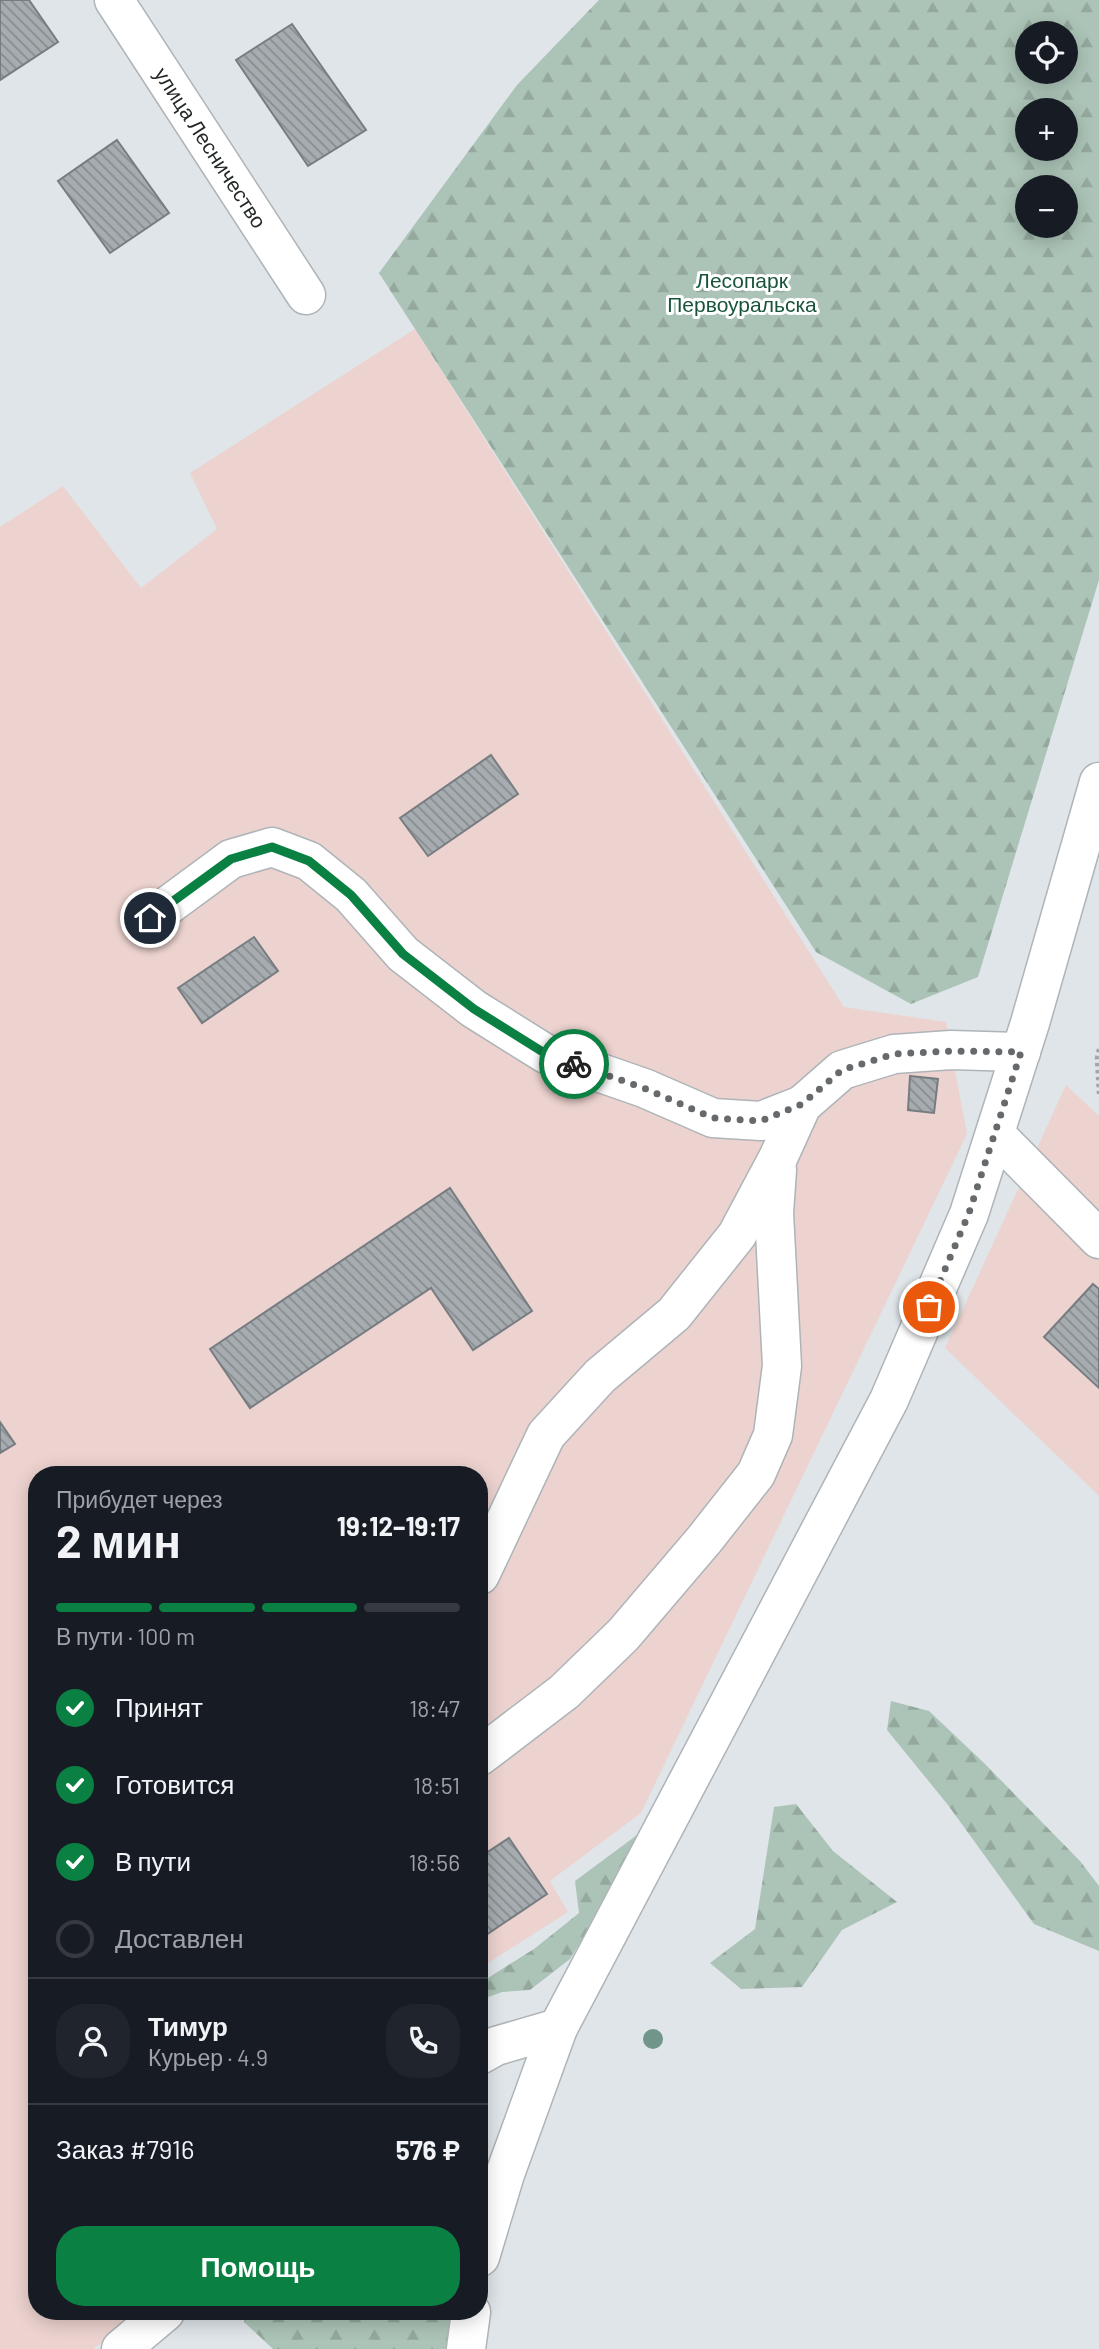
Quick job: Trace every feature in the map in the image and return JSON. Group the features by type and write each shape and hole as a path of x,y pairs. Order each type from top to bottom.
{"street":[{"name":"улица Лесничество","path":"114,0 306,295"},
{"path":"488,2230 505,2174 558,2028 888,1400 969,1213 1021,1052 1099,782"},
{"path":"150,918 231,859 272,847 309,861 351,895 403,954 474,1009 546,1054 644,1088 713,1118 761,1121 802,1104 842,1070 894,1054 951,1051 1021,1052"},
{"path":"488,1558 546,1435 600,1376 674,1314 737,1235 778,1158 802,1104"},
{"path":"995,1134 1099,1239"},
{"path":"488,1750 564,1692 623,1635 756,1474 773,1435 782,1366 774,1213 778,1158"},
{"path":"488,2050 558,2028"},
{"path":"121,2349 155,2320"},
{"path":"466,2349 470,2320"}],"path":[{"path":"1099,1049 1099,1094"}],"shaded area":[{"path":"415,329 844,1007 946,1022 967,1134 641,1813 550,1881 568,1912 488,1963 488,1466 28,1466 28,2320 133,2320 93,2349 0,2349 0,527 63,486 141,588 217,529 190,473"},
{"path":"1066,1085 1099,1116 1099,1496 945,1348"}],"green space":[{"name":"Лесопарк Первоуральска","path":"599,0 1099,0 1099,580 978,977 911,1004 816,952 379,273 517,85"},
{"path":"891,1701 929,1711 1080,1861 1099,1886 1099,1951 1034,1924 948,1805 887,1730"},
{"path":"796,1804 833,1851 897,1902 842,1930 802,1987 741,1989 710,1963 755,1929 774,1807"},
{"path":"641,1832 606,1901 570,1959 530,1990 502,1992 488,1997 488,1978 534,1949 579,1913 575,1881"},
{"path":"451,2320 449,2349 273,2349 244,2322"}],"building":[{"path":"0,0 29,0 58,42 0,80"},
{"path":"292,24 366,130 308,166 236,60"},
{"path":"117,140 169,213 110,253 58,181"},
{"path":"491,755 518,794 428,856 400,818"},
{"path":"254,937 278,971 202,1023 178,988"},
{"path":"910,1076 938,1079 934,1113 908,1110"},
{"path":"450,1188 532,1311 473,1350 431,1288 250,1408 210,1349"},
{"path":"1093,1284 1099,1289 1099,1388 1044,1337"},
{"path":"0,1422 15,1444 0,1453"},
{"path":"509,1838 547,1894 488,1934 488,1852"}],"way so far":[{"path":"574,1064 644,1088 713,1118 761,1121 802,1104 842,1070 894,1054 951,1051 1021,1052 969,1213 929,1307"}],"route":[{"path":"150,918 231,859 272,847 309,861 351,895 403,954 474,1009 546,1054 574,1064"}]}
